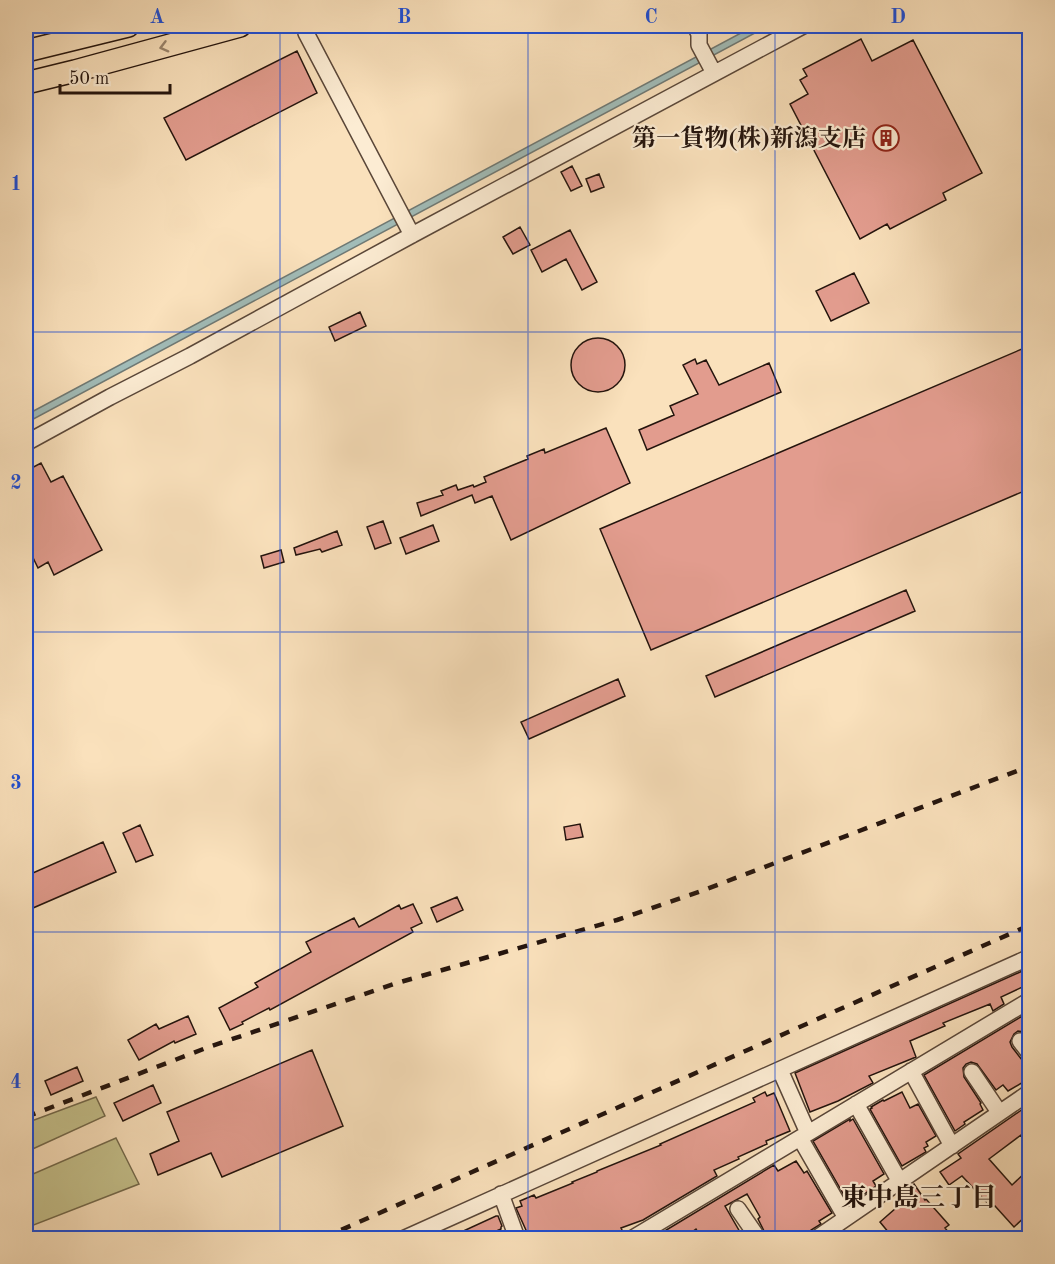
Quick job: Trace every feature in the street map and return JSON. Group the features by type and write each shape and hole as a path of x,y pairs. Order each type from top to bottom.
{"highway":[{"path":"26,51 128,26"},
{"path":"26,83 240,26"}],"street":[{"path":"695,26 699,34 699,45 714,73"},
{"path":"26,442 803,26"},
{"path":"306,33 412,235"},
{"path":"405,1239 1029,957"},
{"path":"633,1239 1029,1000"},
{"path":"1020,1041 1029,1054"},
{"path":"780,1070 804,1135 846,1218"},
{"path":"910,1071 952,1146"},
{"path":"972,1072 999,1112"},
{"path":"816,1239 1029,1092"},
{"path":"856,1104 900,1182"},
{"path":"501,1194 514,1237"},
{"path":"738,1209 758,1239"}],"shaded area":[{"path":"96,1097 105,1116 26,1152 26,1123"},
{"path":"116,1138 139,1184 26,1228 26,1177"}],"water":[{"path":"754,26 768,26 26,423 26,415"}],"building":[{"name":"第一貨物(株)新潟支店","path":"861,39 872,61 913,40 982,173 943,193 946,200 890,229 887,224 860,239 790,104 808,94 800,80 807,76 803,69"},
{"path":"297,51 317,93 186,160 164,118"},
{"path":"572,166 582,186 571,191 561,172"},
{"path":"599,174 604,187 591,192 586,179"},
{"path":"520,227 530,245 513,254 503,237"},
{"path":"570,230 597,282 582,290 566,259 542,272 531,250"},
{"path":"854,273 869,303 831,321 816,291"},
{"path":"360,312 366,326 335,341 329,327"},
{"path":"593,338 603,338 613,342 621,350 625,365 621,380 613,388 603,392 593,392 583,388 575,380 571,370 571,360 575,350 583,342"},
{"path":"1029,346 1029,489 651,650 600,529"},
{"path":"695,359 697,364 706,360 719,385 769,363 781,392 647,450 639,430 674,415 670,406 698,394 683,365"},
{"path":"606,428 630,483 511,540 492,496 475,503 472,495 421,516 417,503 443,495 441,491 456,485 458,490 473,485 474,487 486,482 484,477 528,459 527,456 544,449 545,453"},
{"path":"41,463 51,482 63,476 102,550 54,575 48,562 38,568 26,543 26,471"},
{"path":"383,521 391,543 375,549 367,527"},
{"path":"433,525 439,541 406,554 400,538"},
{"path":"337,531 342,545 322,552 320,549 296,555 294,548"},
{"path":"281,550 284,562 264,568 261,556"},
{"path":"906,590 915,611 715,697 706,676"},
{"path":"618,679 625,696 529,739 521,722"},
{"path":"580,824 583,837 566,840 564,827"},
{"path":"140,825 153,855 136,862 123,833"},
{"path":"103,842 116,872 26,911 26,876"},
{"path":"457,897 463,910 437,922 431,908"},
{"path":"413,904 422,923 411,928 413,932 230,1030 219,1008 258,987 255,983 311,952 306,942 354,918 359,927 399,905 401,909"},
{"path":"1029,968 1029,984 1001,997 1004,1004 993,1011 990,1004 943,1023 945,1026 910,1041 916,1057 869,1076 873,1083 810,1112 795,1073"},
{"path":"1024,1015 1029,1023 1029,1037 1024,1032 1018,1031 1010,1042 1022,1060 1029,1064 1029,1075 1023,1080 1025,1081 1008,1091 1003,1085 996,1090 977,1064 971,1062 966,1064 963,1068 964,1077 983,1110 964,1122 965,1124 955,1131 924,1075"},
{"path":"188,1016 196,1034 175,1043 174,1041 139,1060 128,1040 156,1024 159,1029"},
{"path":"312,1050 343,1126 222,1177 211,1153 158,1175 150,1154 179,1141 167,1112"},
{"path":"77,1067 83,1081 51,1095 45,1081"},
{"path":"153,1085 161,1103 123,1121 114,1103"},
{"path":"765,1092 767,1096 774,1093 790,1131 766,1141 767,1144 714,1170 717,1176 643,1220 621,1228 623,1232 606,1239 530,1239 516,1208 522,1206 520,1201 534,1195 536,1198 661,1145 755,1102 753,1098"},
{"path":"902,1092 910,1108 918,1104 936,1136 926,1142 928,1146 924,1148 926,1152 902,1166 870,1109 883,1100"},
{"path":"1023,1109 1029,1119 1029,1148 1021,1135 989,1159 1012,1185 1029,1169 1029,1213 1014,1227 995,1206 992,1208 962,1176 949,1185 940,1172 961,1158 958,1154"},
{"path":"850,1119 850,1121 853,1119 884,1174 873,1181 876,1186 849,1204 813,1141"},
{"path":"796,1161 804,1173 807,1171 832,1213 819,1221 821,1224 811,1230 807,1239 768,1239 758,1219 760,1217 747,1194 725,1206 744,1239 702,1239 696,1229 682,1239 653,1239 774,1165 778,1171"},
{"path":"914,1184 925,1200 949,1225 945,1228 949,1233 943,1239 894,1239 880,1222 905,1200 901,1194"},
{"path":"496,1216 502,1226 501,1229 478,1239 446,1239"}],"railway":[{"path":"26,1117 206,1048 397,983 617,920 704,890 1030,766"},
{"path":"323,1238 1030,925"}],"place":[{"name":"第一貨物(株)新潟支店","path":"886,138"}],"district":[{"name":"東中島三丁目","path":"919,1197"}]}
